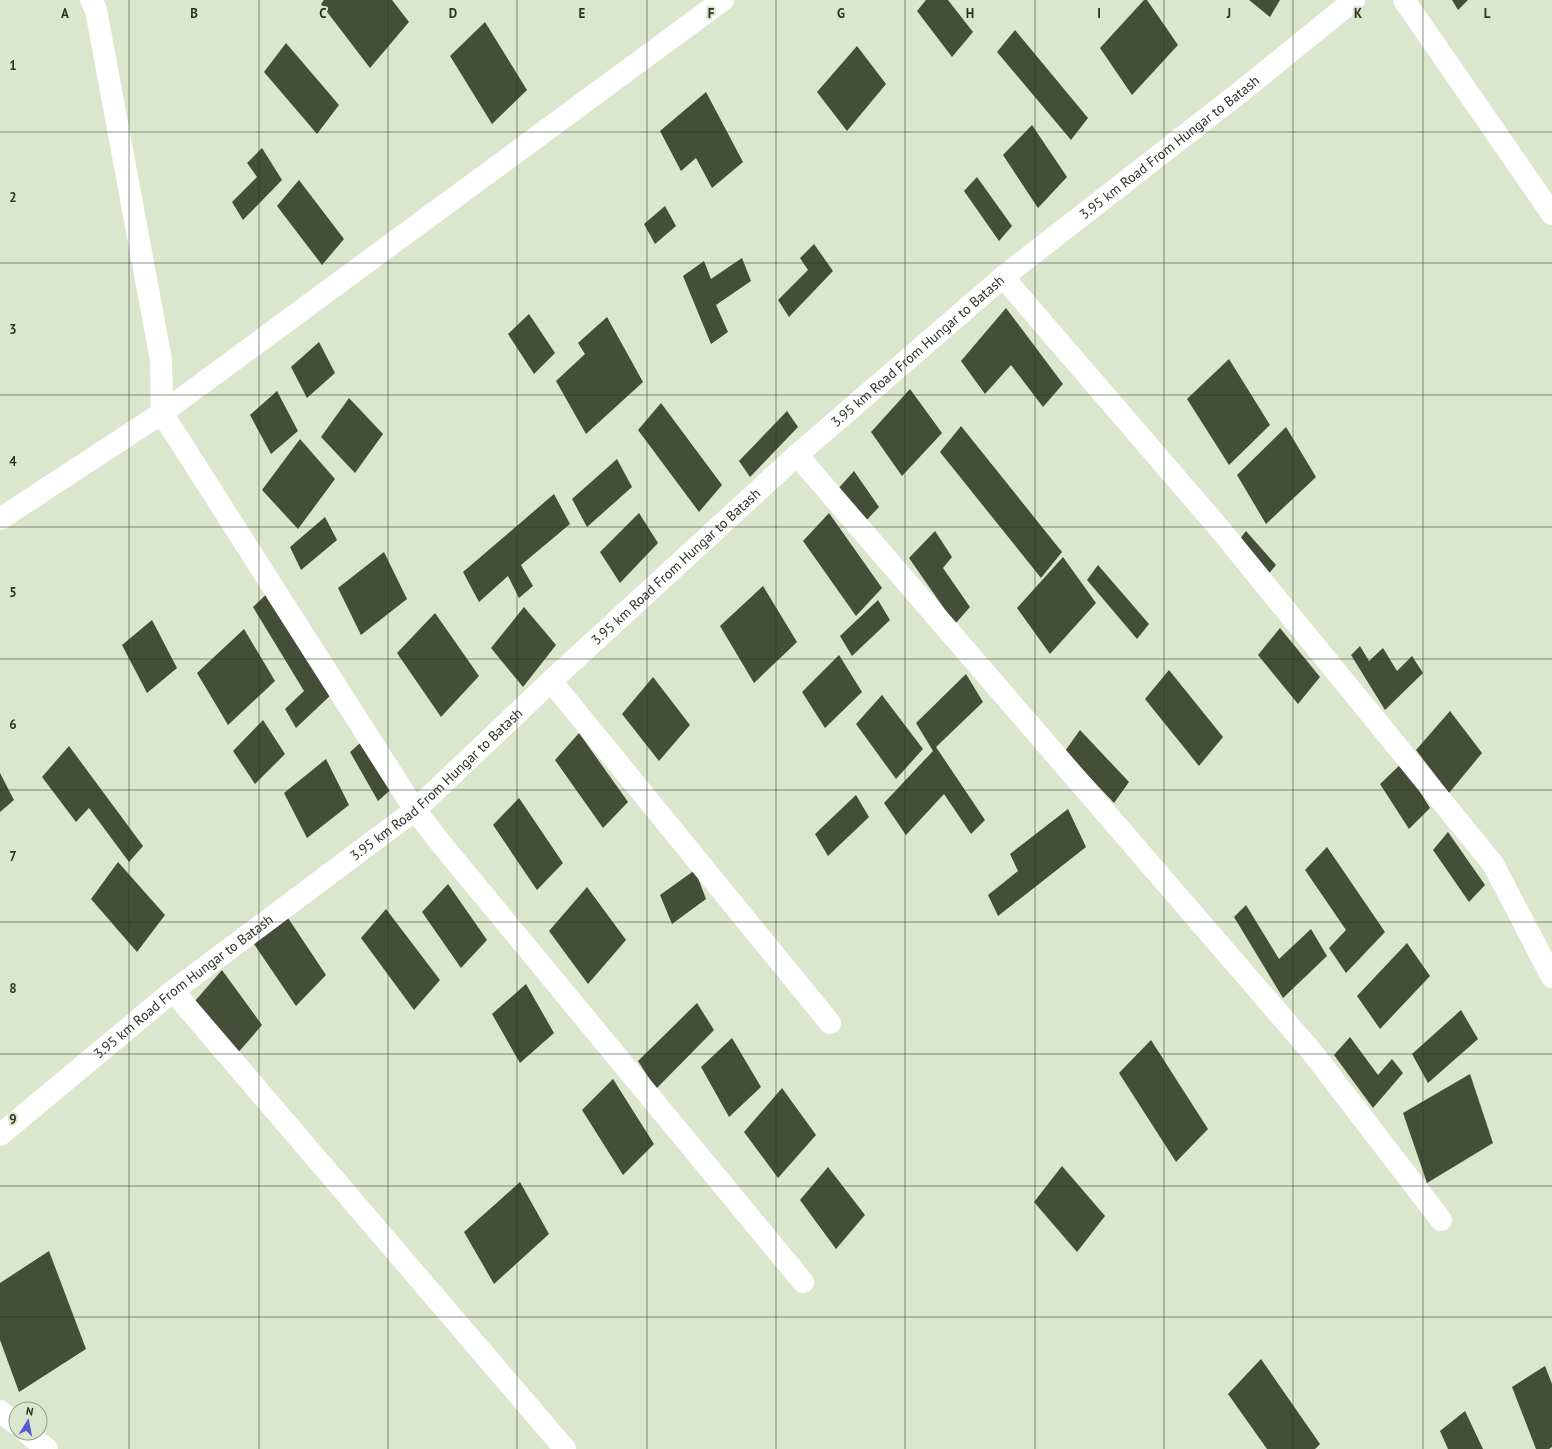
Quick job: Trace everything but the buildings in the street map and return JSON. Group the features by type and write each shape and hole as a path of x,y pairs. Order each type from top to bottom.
{"street":[{"path":"91,0 96,10 161,360 162,413 415,810 443,846 803,1282"},
{"path":"0,519 162,413 723,0"},
{"name":"3.95 km Road From Hungar to Batash","path":"0,1135 172,991 415,810 552,681 797,455 1003,277 1243,90 1354,0"},
{"path":"1404,0 1552,214"},
{"path":"1003,277 1219,528 1493,864 1552,977"},
{"path":"797,455 1312,1052 1441,1220"},
{"path":"552,681 830,1023"},
{"path":"172,991 565,1449"},
{"path":"0,1411 8,1418"},
{"path":"37,1441 47,1449"}]}
